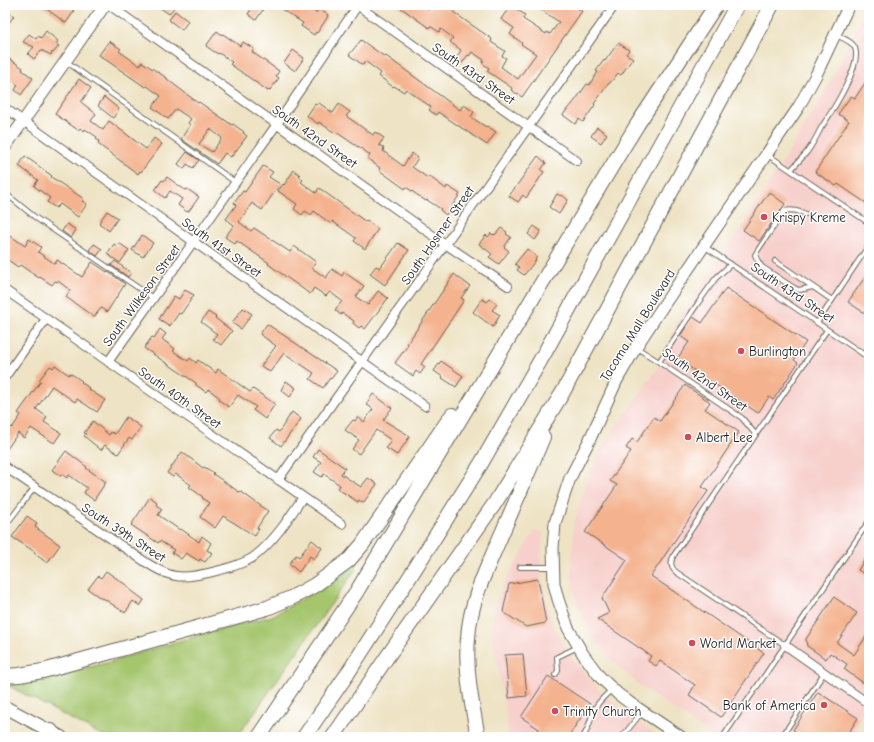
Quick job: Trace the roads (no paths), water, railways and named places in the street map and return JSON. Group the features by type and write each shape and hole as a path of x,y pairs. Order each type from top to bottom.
{"highway":[{"path":"259,737 357,591 637,125 716,5"},
{"path":"304,737 346,676 403,588 482,462 544,354 737,5"},
{"path":"333,737 494,503 562,392 772,5"},
{"path":"5,676 43,671 267,608 315,585 333,573 349,560 362,545 535,294"},
{"path":"478,737 467,672 468,636 474,603 483,577 562,392"},
{"path":"256,737 282,704"}],"main road":[{"path":"5,707 53,735"}],"street":[{"path":"5,147 105,5"},
{"name":"South 42nd Street","path":"109,5 446,244 508,286"},
{"name":"South Wilkeson Street","path":"108,362 277,124 358,5"},
{"name":"South 43rd Street","path":"358,5 577,161"},
{"name":"Tacoma Mall Boulevard","path":"681,737 642,712 612,689 600,677 578,646 568,628 554,584 553,548 555,523 570,478 617,380 636,347 805,96 836,35 849,5"},
{"name":"South Hosmer Street","path":"278,480 613,6"},
{"name":"South 41st Street","path":"5,108 425,406"},
{"name":"South 40th Street","path":"5,290 342,524"},
{"path":"5,378 46,319"},
{"name":"South 39th Street","path":"5,467 145,562 170,574 180,576 221,569 243,562 255,556 269,542 303,497"},
{"path":"785,645 869,704"}],"lane":[{"path":"791,170 807,153 838,102 855,63 856,49 852,43 836,35"},
{"path":"65,61 236,182"},
{"path":"767,154 869,223"},
{"path":"5,193 36,218 153,298"},
{"path":"806,214 795,210 784,211 755,255 762,267 794,288 799,290 813,287"},
{"path":"817,323 869,245"},
{"name":"South 43rd Street","path":"704,246 869,358"},
{"path":"775,261 832,300"},
{"path":"659,362 716,278 730,264"},
{"path":"785,645 676,572 672,568 671,561 827,330"},
{"name":"South 42nd Street","path":"636,347 742,418 756,434"},
{"path":"5,526 35,487"},
{"path":"723,737 869,521"},
{"path":"520,567 554,567"},
{"path":"555,674 558,671 557,658 578,646"},
{"path":"783,735 824,672"},
{"path":"583,737 588,730 594,710 612,689"},
{"path":"622,737 642,712"}],"place":[{"name":"Krispy Kreme","path":"764,217"},
{"name":"Burlington","path":"741,351"},
{"name":"Albert Lee","path":"688,437"},
{"name":"World Market","path":"692,643"},
{"name":"Bank of America","path":"824,705"},
{"name":"Trinity Church","path":"555,711"}]}
